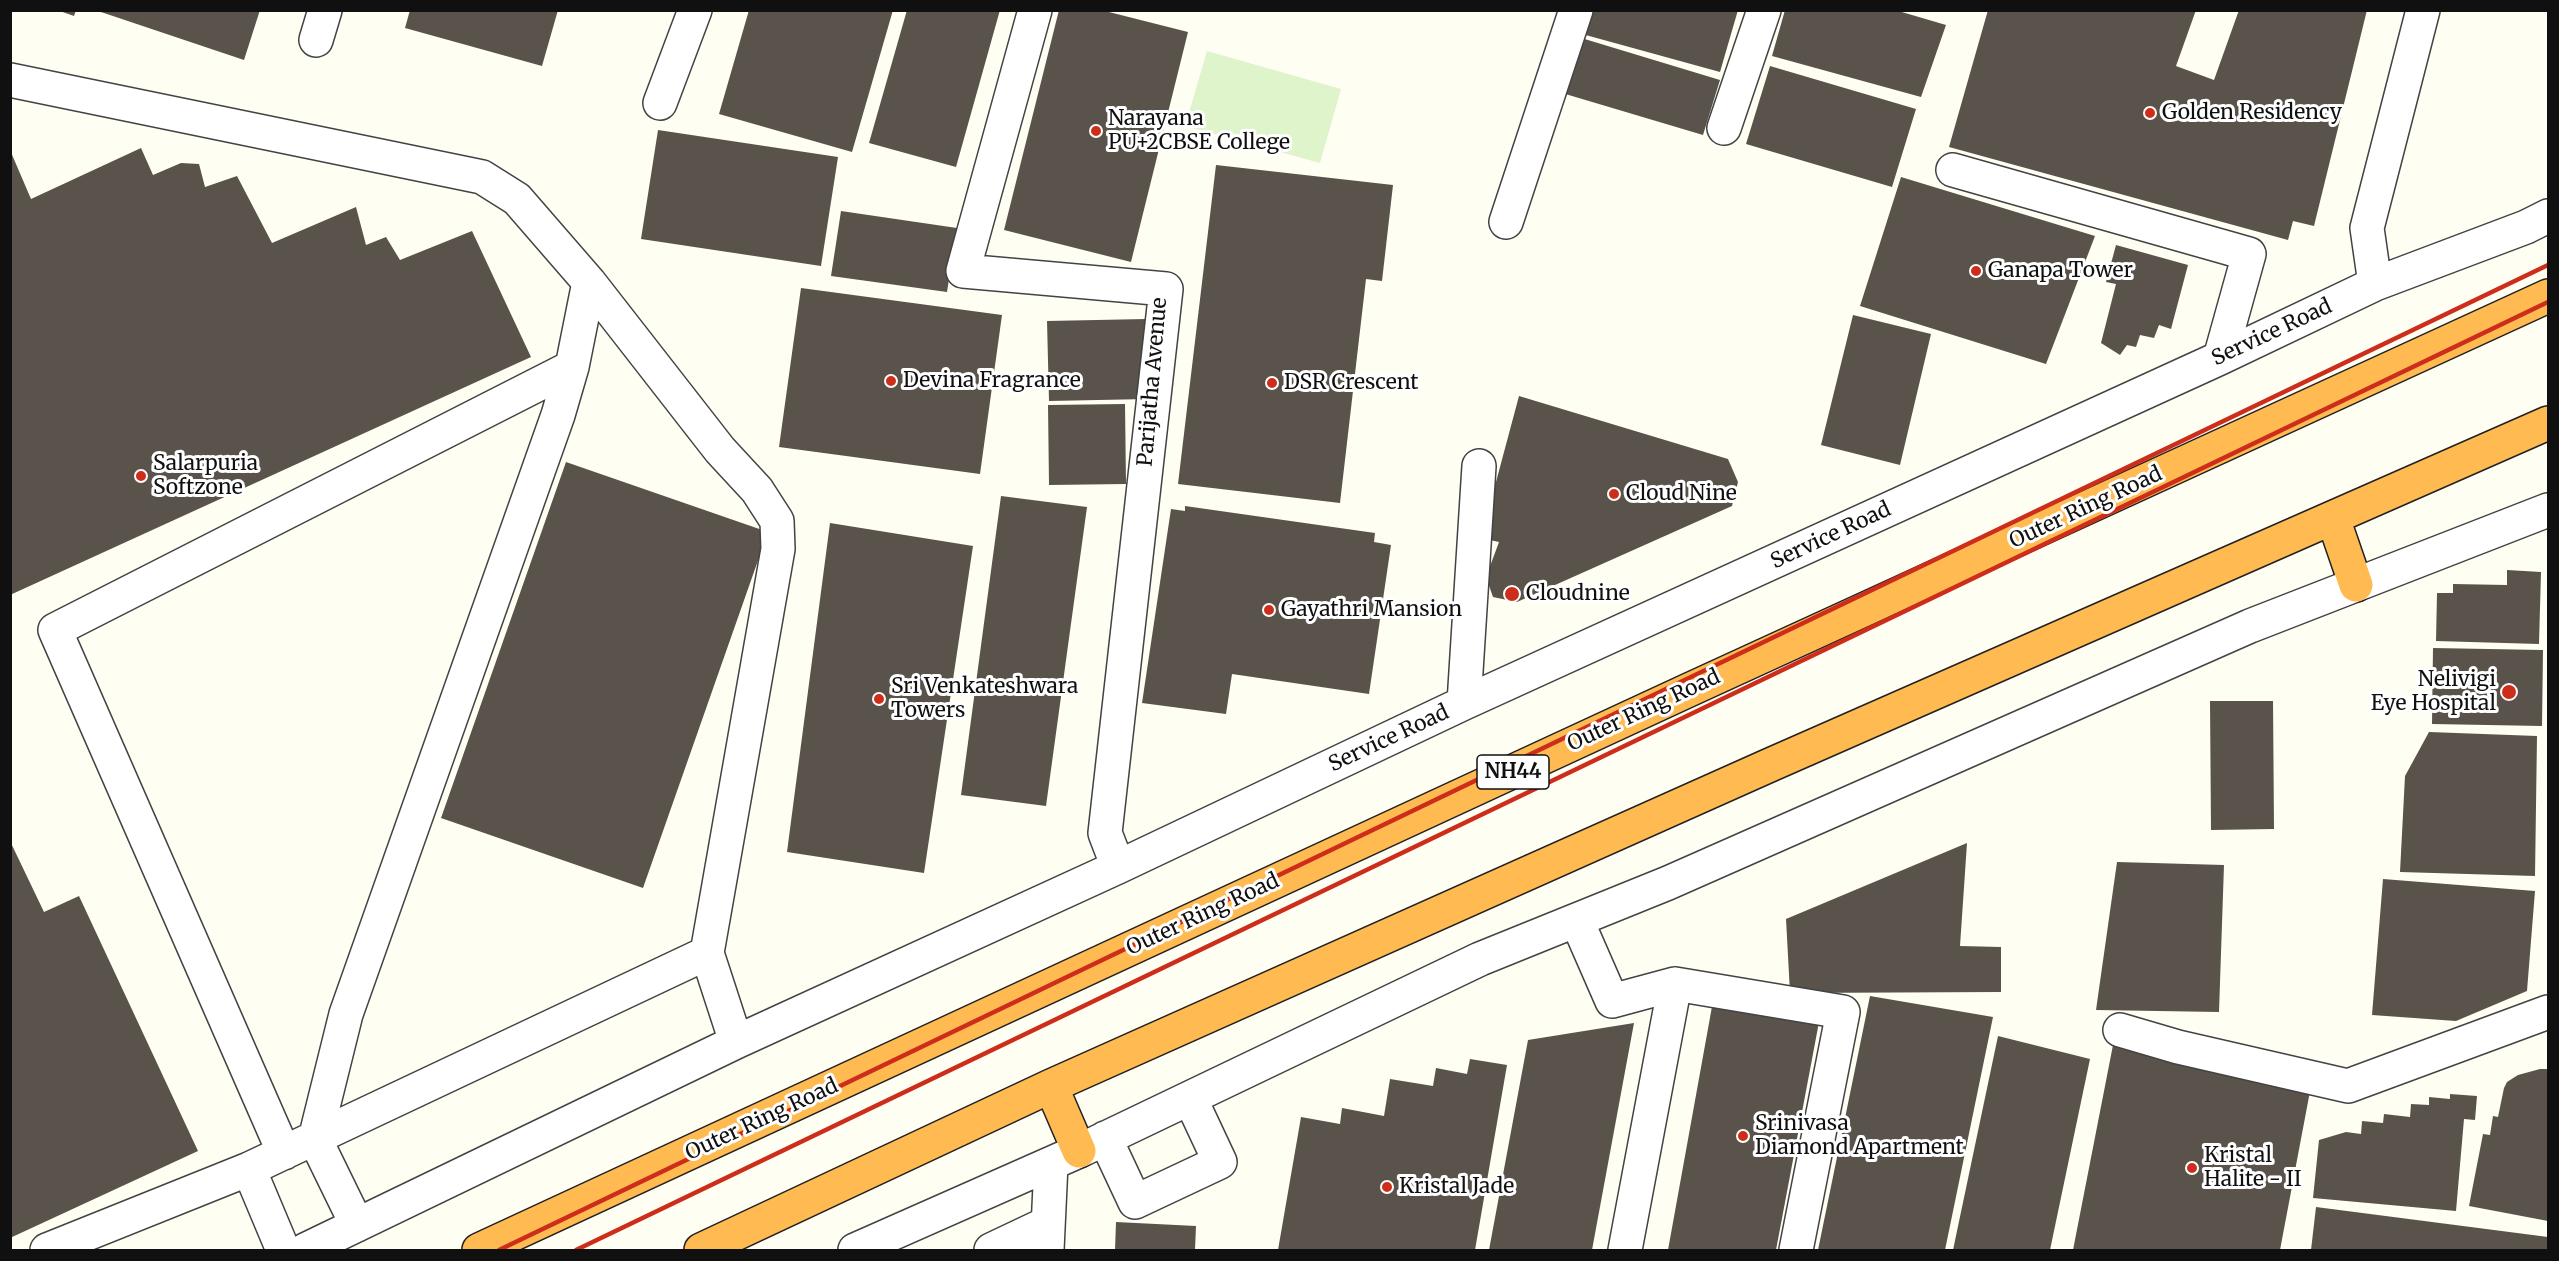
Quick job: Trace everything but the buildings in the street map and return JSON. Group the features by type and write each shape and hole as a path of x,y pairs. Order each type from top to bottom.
{"highway":[{"name":"Outer Ring Road","path":"479,1251 1691,689 2548,296"},
{"path":"701,1251 1051,1086 1792,755 2548,423"},
{"path":"2333,518 2356,585"},
{"path":"1051,1086 1078,1151"}],"street":[{"path":"660,103 695,10"},
{"name":"Parijatha Avenue","path":"1035,10 963,271 1166,289 1105,833 1118,867"},
{"path":"1506,222 1576,10"},
{"path":"1724,128 1764,10"},
{"path":"2375,284 2367,228 2423,10"},
{"path":"10,80 482,177 517,199 589,282 720,450 758,490 777,521 778,549 707,953 736,1042"},
{"path":"1953,170 2249,254 2220,358"},
{"name":"Service Road","path":"305,1251 736,1042 1118,867 1464,703 2220,358 2375,284 2526,227 2548,216"},
{"path":"357,1225 315,1139 346,1014 558,415 572,367 589,282"},
{"path":"284,1153 55,630 572,367"},
{"path":"1464,703 1479,466"},
{"path":"855,1251 913,1237 1078,1151 1480,959 1668,883 2250,626 2548,510"},
{"path":"1577,921 1612,1001 1676,984 1843,1012 1796,1251"},
{"path":"47,1251 249,1169 707,953"},
{"path":"1624,1251 1676,984"},
{"path":"2120,1030 2178,1047 2348,1086 2548,1012"},
{"path":"1078,1151 1135,1202 1220,1162 1190,1098"},
{"path":"991,1251 1048,1237 1078,1151"},
{"path":"249,1169 283,1251"}],"green space":[{"path":"1207,51 1341,89 1320,163 1185,126"}],"railway":[{"path":"499,1250 2548,265"},
{"path":"576,1250 2548,302"}],"place":[{"name":"Golden Residency","path":"2150,113"},
{"name":"Narayana PU+2CBSE College","path":"1096,131"},
{"name":"Ganapa Tower","path":"1976,271"},
{"name":"Devina Fragrance","path":"891,381"},
{"name":"DSR Crescent","path":"1272,383"},
{"name":"Salarpuria Softzone","path":"141,476"},
{"name":"Cloud Nine","path":"1614,494"},
{"name":"Cloudnine","path":"1512,594"},
{"name":"Gayathri Mansion","path":"1269,610"},
{"name":"Nelivigi Eye Hospital","path":"2509,692"},
{"name":"Sri Venkateshwara Towers","path":"879,699"},
{"name":"Srinivasa Diamond Apartment","path":"1743,1136"},
{"name":"Kristal Halite - II","path":"2192,1168"},
{"name":"Kristal Jade","path":"1387,1187"}]}
